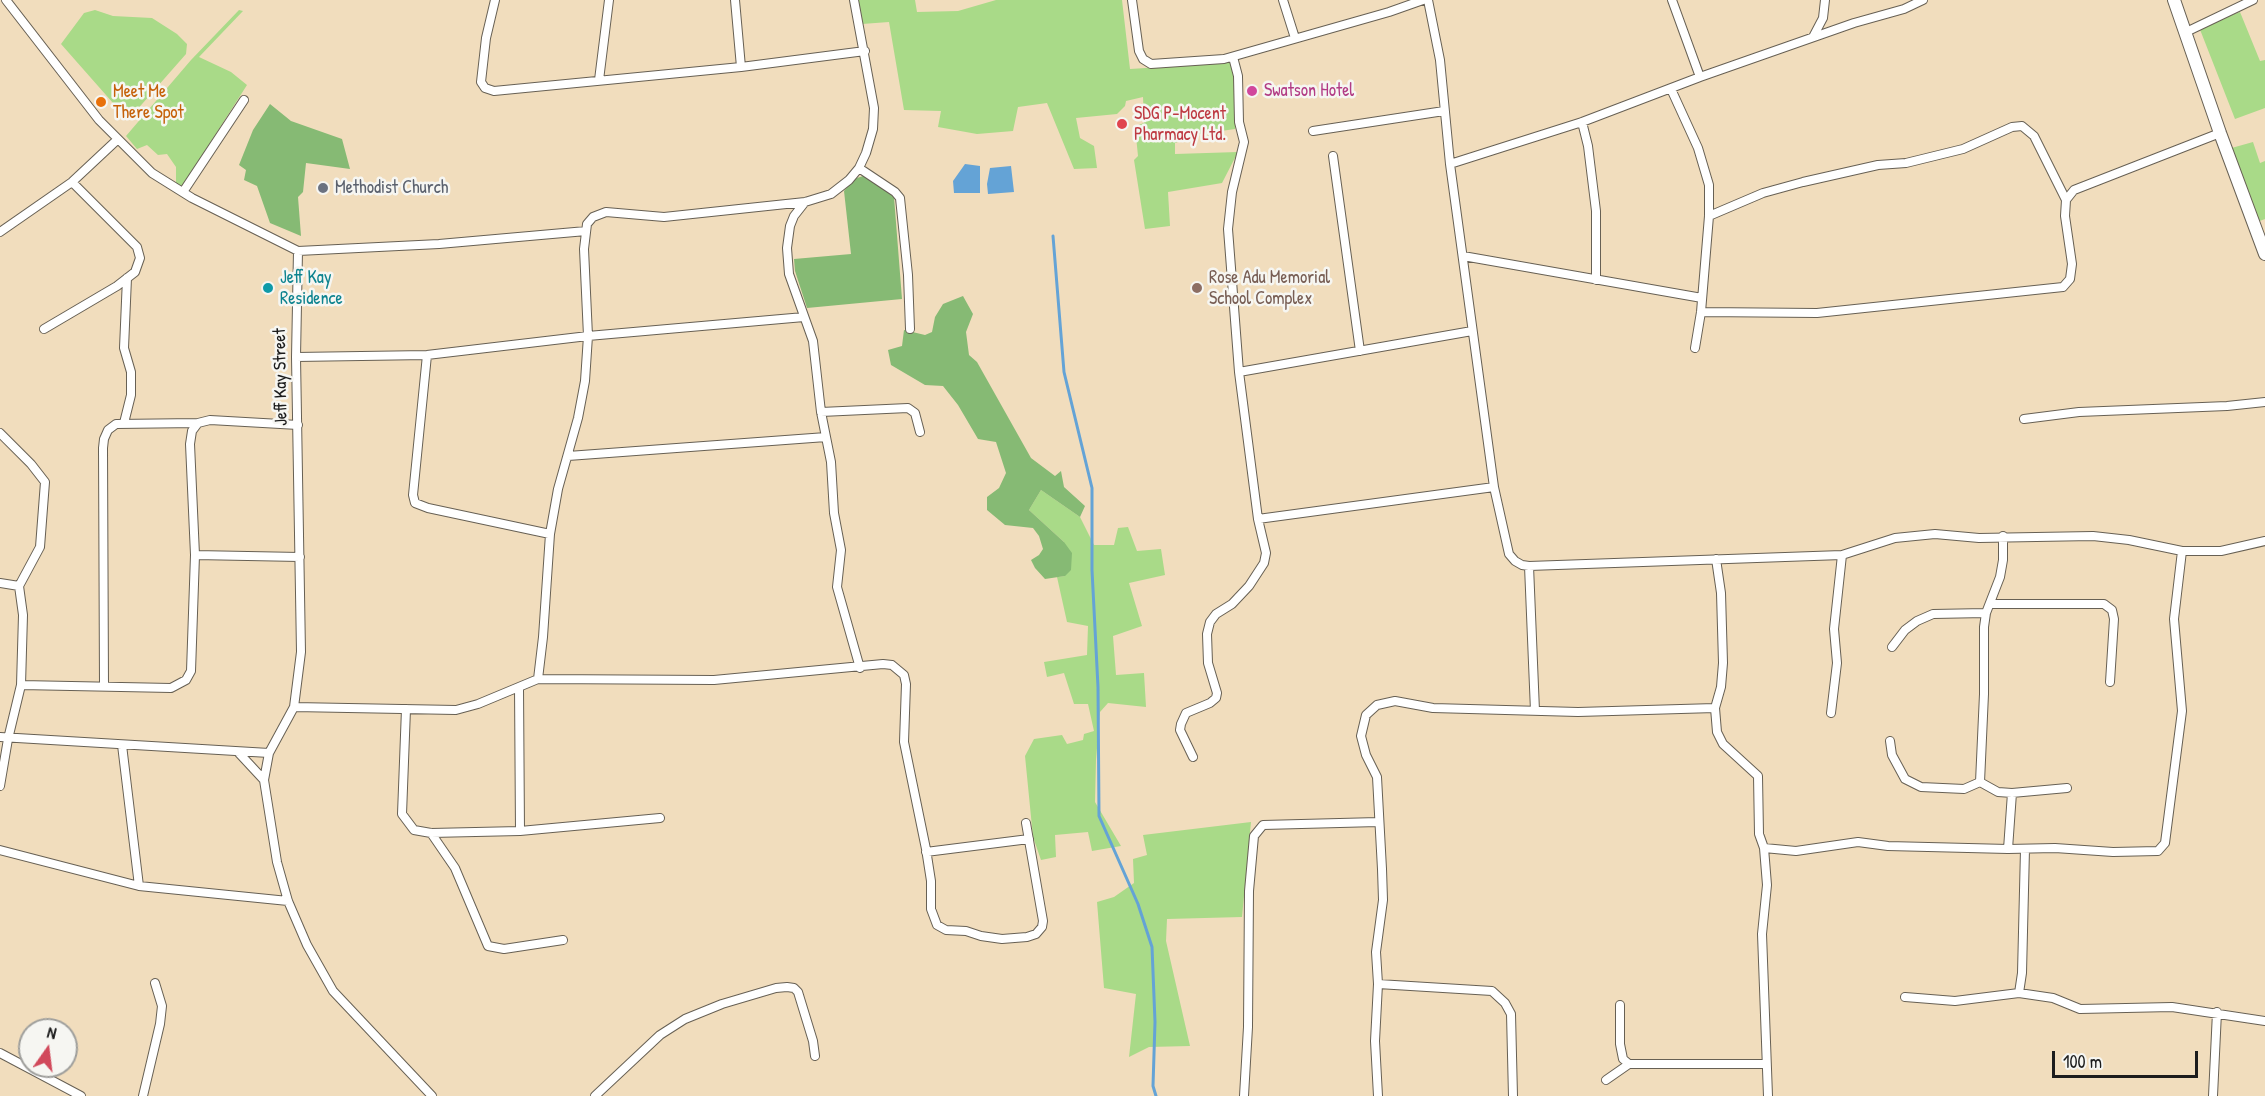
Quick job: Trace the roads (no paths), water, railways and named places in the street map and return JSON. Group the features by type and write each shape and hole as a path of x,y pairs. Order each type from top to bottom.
{"street":[{"path":"6,0 37,43 99,120 152,173 183,192 298,251 439,244 586,231"},
{"path":"495,0 486,38 481,82 485,88 494,91 741,67 865,51"},
{"path":"599,80 609,0"},
{"path":"735,0 741,67"},
{"path":"538,679 550,534 558,489 582,400 588,336 584,249 587,224 593,217 606,212 664,217 805,202 831,194 849,180 859,168 866,153 873,129 874,108 854,0"},
{"path":"1132,0 1139,51 1143,59 1151,64 1215,61 1233,57 1423,0"},
{"path":"1283,0 1295,38"},
{"path":"1428,0 1440,60 1450,164 1494,487 1509,554 1522,566 1842,555 1895,538 1935,534 1979,538 2093,536 2129,540 2181,551 2221,550 2265,541"},
{"path":"1672,0 1700,77"},
{"path":"1813,37 1823,18 1825,0"},
{"path":"1450,164 1582,122 1700,77 1813,37 1904,9 1923,0"},
{"path":"2174,0 2265,254"},
{"path":"2184,33 2253,0"},
{"path":"1193,757 1180,730 1186,713 1216,698 1217,693 1208,663 1207,634 1210,622 1216,614 1232,604 1249,586 1264,562 1266,553 1258,519 1239,372 1227,229 1232,192 1244,142 1239,122 1238,76 1233,57"},
{"path":"1671,89 1698,148 1709,185 1709,216 1701,312 1695,348"},
{"path":"183,192 244,99"},
{"path":"1312,130 1444,111"},
{"path":"1582,122 1588,146 1596,211 1596,280"},
{"path":"1701,312 1817,313 2063,287 2070,279 2072,264 2065,216 2066,200 2034,136 2022,126 2012,127 1963,149 1906,163 1878,165 1763,193 1709,216"},
{"path":"2066,200 2074,190 2220,133"},
{"path":"0,232 72,182 118,139"},
{"path":"1333,156 1360,351"},
{"path":"859,168 895,192 900,198 908,275 910,329"},
{"path":"44,329 127,278 135,272 140,258 137,247 72,182"},
{"path":"805,202 794,216 790,226 787,248 789,274 813,341 821,412 833,478 834,513 841,550 837,587 860,668"},
{"name":"Jeff Kay Street","path":"264,780 269,753 294,707 301,652 296,357 298,251"},
{"path":"1463,256 1702,298"},
{"path":"124,423 130,395 130,372 124,348 127,278"},
{"path":"296,357 427,356 588,336 804,317"},
{"path":"1239,372 1472,331"},
{"path":"427,356 413,495 415,503 550,534"},
{"path":"2024,419 2079,412 2227,406 2265,402"},
{"path":"821,412 908,408 915,413 920,432"},
{"path":"104,686 103,448 108,430 116,424 124,423 198,423 210,420 298,425"},
{"path":"21,685 171,688 186,681 191,671 195,555 190,444 192,431 198,423"},
{"path":"0,434 31,464 45,482 40,547 20,586 23,615 21,685 4,738 0,786"},
{"path":"568,456 826,437"},
{"path":"1258,519 1494,487"},
{"path":"1980,782 1986,613 2000,578 2003,536"},
{"path":"1764,848 1796,851 1858,842 1888,846 2158,851 2165,843 2182,711 2175,619 2181,551"},
{"path":"195,555 300,557"},
{"path":"1831,713 1837,663 1834,629 1842,555"},
{"path":"1716,559 1721,593 1723,663 1721,687 1715,708 1717,732 1723,744 1758,776 1759,834 1764,848 1767,885 1762,934 1765,1064 1768,1096"},
{"path":"1528,566 1535,711"},
{"path":"0,583 20,586"},
{"path":"1991,604 2104,604 2112,610 2114,620 2110,682"},
{"path":"1892,647 1905,630 1917,621 1933,614 1986,613"},
{"path":"294,707 456,710 478,704 538,679 714,680 892,665 904,675 906,684 904,742 931,881 931,909 937,925 946,930 966,931 1002,939 1036,934 1043,921 1026,823"},
{"path":"519,687 520,831"},
{"path":"1378,1096 1375,1041 1378,984 1376,952 1383,900 1377,777 1366,755 1361,736 1366,715 1377,705 1395,701 1433,708 1578,712 1715,708"},
{"path":"406,709 402,814 414,830 431,833 520,831 660,818"},
{"path":"4,738 269,753"},
{"path":"1890,741 1892,755 1905,779 1921,786 1964,789 1980,782"},
{"path":"122,745 139,886"},
{"path":"238,752 264,780 278,862 288,901 307,945 333,991 432,1096"},
{"path":"1980,782 1998,792 2012,794 2067,788"},
{"path":"2008,849 2012,794"},
{"path":"1247,1096 1249,891 1254,836 1263,825 1378,822"},
{"path":"431,833 455,868 488,946 504,948 562,940"},
{"path":"926,852 1029,839"},
{"path":"2019,993 2022,973 2025,849"},
{"path":"0,850 139,886 288,901"},
{"path":"143,1096 162,1006 155,983"},
{"path":"1378,984 1491,991 1505,1003 1511,1014 1513,1096"},
{"path":"595,1096 660,1035 685,1019 741,997 776,988 787,987 798,992 813,1041 815,1056"},
{"path":"1905,997 1955,1001 2019,993 2053,998 2080,1009 2172,1007 2265,1021"},
{"path":"1620,1005 1620,1044 1623,1059 1629,1064"},
{"path":"2213,1096 2217,1012"},
{"path":"0,1053 81,1096"},
{"path":"1606,1080 1629,1064 1765,1064"}],"water":[{"path":"965,164 980,166 980,193 954,193 953,181"},
{"path":"1011,166 1014,192 988,194 990,168"}],"waterway":[{"path":"1053,236 1064,372 1092,488 1099,816 1138,904 1152,947 1155,1022 1153,1086 1156,1096"}],"place":[{"name":"Swatson Hotel","path":"1252,91"},
{"name":"Meet Me There Spot","path":"101,102"},
{"name":"SDG P-Mocent Pharmacy Ltd.","path":"1122,124"},
{"name":"Methodist Church","path":"323,188"},
{"name":"Jeff Kay Residence","path":"268,288"},
{"name":"Rose Adu Memorial School Complex","path":"1197,288"}]}
